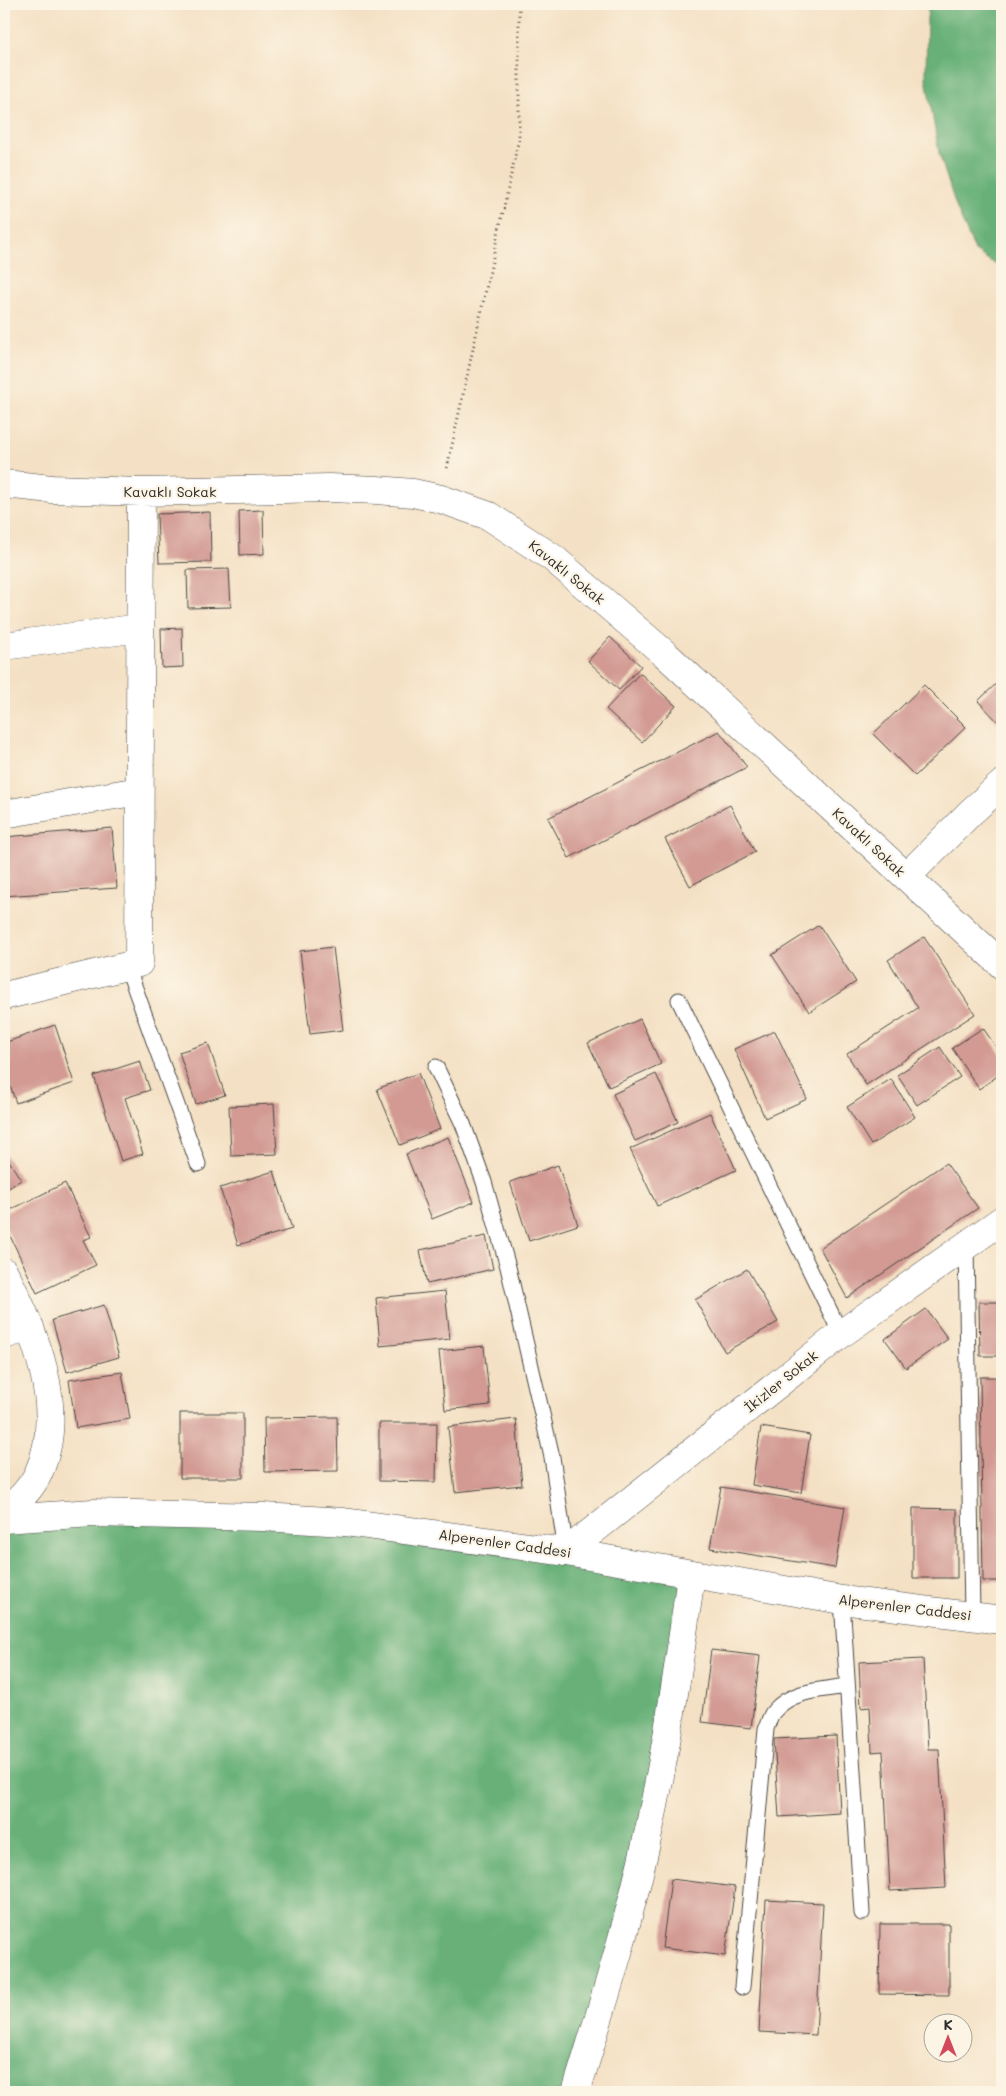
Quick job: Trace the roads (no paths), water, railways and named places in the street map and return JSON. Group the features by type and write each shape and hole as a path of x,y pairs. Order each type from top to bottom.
{"street":[{"name":"Kavaklı Sokak","path":"5,484 52,489 141,492 339,489 413,493 441,498 489,516 553,558 665,654 1002,965"},
{"path":"4,996 139,963 141,492"},
{"path":"4,646 140,628"},
{"path":"907,876 1002,784"},
{"path":"4,814 139,791"},
{"name":"İkizler Sokak","path":"566,1552 840,1334 1002,1220"},
{"path":"4,1272 30,1327 40,1354 46,1382 48,1412 46,1453 37,1475 22,1497 4,1515"},
{"path":"4,1335 30,1327"},
{"name":"Alperenler Caddesi","path":"4,1519 93,1514 272,1517 344,1522 566,1552 842,1600 1002,1620"},
{"path":"576,2092 624,1932 650,1827 674,1701 691,1574"}],"lane":[{"path":"127,966 198,1164"},
{"path":"679,1000 840,1334"},
{"path":"436,1067 463,1124 478,1165 508,1267 552,1457 566,1552"},
{"path":"966,1245 972,1616"},
{"path":"842,1600 862,1913"},
{"path":"742,1987 766,1729 772,1712 789,1699 804,1693 847,1686"}]}
